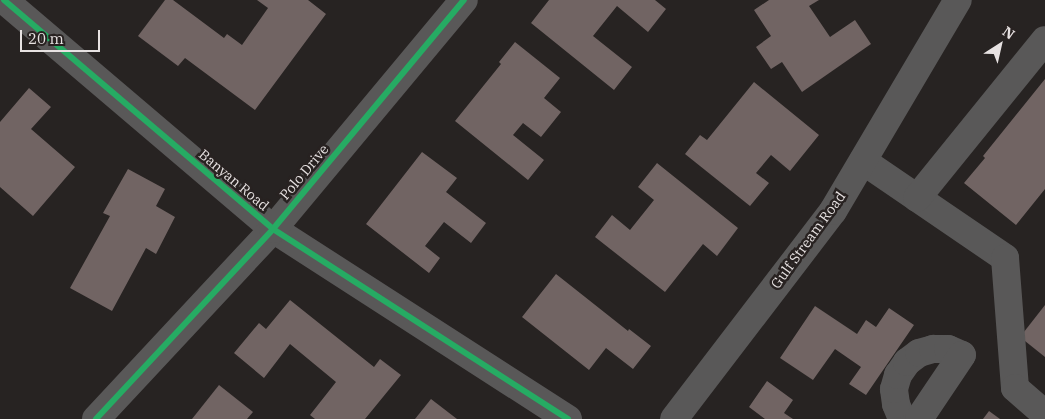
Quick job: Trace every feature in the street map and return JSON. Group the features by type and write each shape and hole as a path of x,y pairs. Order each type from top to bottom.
{"street":[{"name":"Banyan Road","path":"4,0 273,229 568,419"},
{"name":"Polo Drive","path":"96,419 273,229 464,0"},
{"name":"Gulf Stream Road","path":"674,419 833,211 953,2"},
{"path":"916,198 1045,40"},
{"path":"863,160 1005,258 1015,388 1045,414"},
{"path":"902,419 896,404 894,389 898,375 907,362 919,354 933,349 948,350 962,355 918,419"}],"building":[{"path":"165,0 173,0 224,38 227,34 242,45 268,8 257,0 308,0 326,14 255,110 185,58 178,66 138,36"},
{"path":"549,0 655,0 666,9 648,32 617,6 593,36 632,67 614,90 531,23"},
{"path":"769,0 819,0 809,6 830,37 855,20 871,44 802,92 782,62 771,69 756,47 771,36 754,10"},
{"path":"515,42 560,78 544,98 561,112 541,137 523,123 513,135 544,160 528,180 455,121 501,64 499,62"},
{"path":"1045,79 1045,189 1016,225 964,183 985,158 983,156"},
{"path":"754,82 819,135 790,171 771,155 756,173 769,183 750,206 685,154 700,135 707,140"},
{"path":"29,88 51,107 31,129 75,167 33,216 0,187 0,122"},
{"path":"422,152 457,178 446,192 486,223 471,243 444,222 425,246 440,258 429,273 366,224"},
{"path":"657,163 738,228 717,256 703,244 665,292 595,237 612,215 630,230 654,200 638,187"},
{"path":"128,169 165,189 156,206 175,217 156,254 146,248 112,311 70,288 110,216 103,213"},
{"path":"556,274 628,331 629,329 651,346 633,369 606,348 589,370 522,317"},
{"path":"290,300 374,367 380,359 401,375 365,419 315,419 310,415 336,382 290,344 264,378 234,353 259,323 266,329"},
{"path":"1045,305 1045,357 1020,337"},
{"path":"815,306 857,334 866,320 876,327 889,308 914,325 866,395 849,384 861,367 835,349 813,380 780,358"},
{"path":"767,381 793,400 784,413 793,419 765,419 749,407"},
{"path":"219,385 253,412 247,419 192,419"},
{"path":"431,399 457,419 415,419"},
{"path":"989,411 1000,419 983,419"}],"cycle path":[{"path":"4,0 273,229 568,419"},
{"path":"96,419 273,229 464,0"}]}
